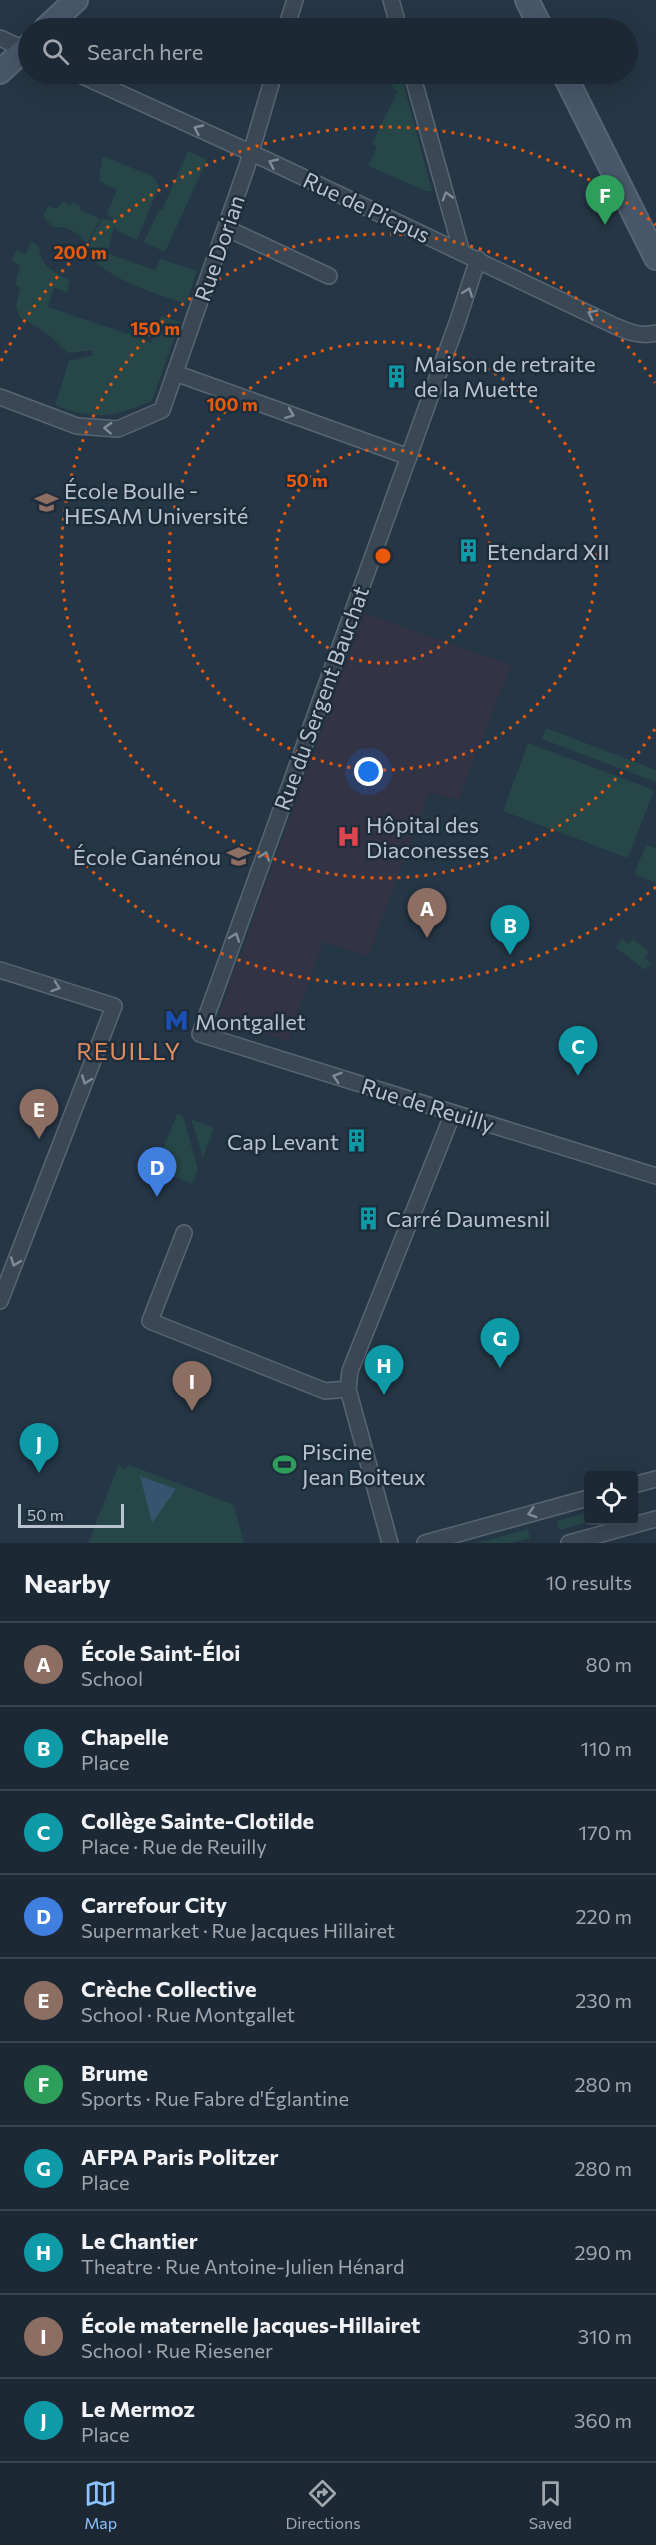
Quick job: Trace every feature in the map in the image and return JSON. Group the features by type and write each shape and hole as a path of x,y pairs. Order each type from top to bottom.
{"street":[{"path":"57,18 76,0"},
{"path":"289,18 295,0"},
{"path":"391,0 396,18"},
{"path":"527,0 536,18"},
{"path":"0,38 18,45"},
{"path":"0,72 18,57"},
{"name":"Rue de Picpus","path":"100,84 478,259 615,326 646,335 656,333"},
{"name":"Rue Dorian","path":"0,396 76,426 118,429 162,410 226,228 271,84"},
{"path":"415,84 462,253"},
{"path":"569,84 656,258"},
{"path":"226,228 329,276"},
{"name":"Rue du Sergent Bauchat","path":"200,1034 471,285 478,259"},
{"path":"176,373 409,457"},
{"path":"0,970 114,1006 0,1301"},
{"name":"Rue de Reuilly","path":"200,1034 656,1176"},
{"path":"390,1543 348,1389 350,1371 453,1113"},
{"path":"184,1233 150,1321 325,1391 348,1389"},
{"path":"638,1484 656,1479"},
{"path":"425,1543 584,1499"},
{"path":"569,1543 656,1519"}],"shaded area":[{"name":"Hôpital des Diaconesses","path":"364,613 511,665 458,800 430,792 368,956 323,942 288,1041 218,1018"},
{"path":"140,1476 176,1489 152,1523"}],"green space":[{"path":"391,84 404,84 432,191 426,191 368,166 377,147 372,144 397,92"},
{"path":"188,151 207,160 165,252 144,242 159,210 162,210"},
{"path":"106,157 154,177 159,186 137,240 116,230 115,225 107,253 155,270 160,259 197,271 186,304 145,290 113,275 92,256 90,242 102,219 115,221 107,214 117,190 99,181 102,158"},
{"path":"63,201 70,205 72,202 80,206 79,209 100,219 87,243 72,230 53,227 43,216 48,206 57,209"},
{"path":"31,242 39,246 42,259 49,268 70,280 67,292 54,288 48,307 151,343 161,316 180,322 152,401 126,411 104,415 81,413 55,405 69,361 93,355 93,350 68,353 49,335 19,316 16,305 20,288 15,284 20,266 12,261 16,250 26,254"},
{"path":"546,728 656,770 656,782 542,739"},
{"path":"528,743 654,790 628,858 503,811"},
{"path":"646,845 656,848 656,883 634,874"},
{"path":"622,939 628,944 633,939 649,951 645,958 651,963 645,970 615,947"},
{"path":"177,1114 183,1116 198,1169 192,1184 155,1169"},
{"path":"191,1119 214,1128 203,1158"},
{"path":"119,1464 123,1469 130,1465 234,1505 244,1543 88,1543"},
{"path":"584,1513 584,1523 559,1530 557,1521"},
{"path":"528,1529 530,1538 511,1543 477,1543"}],"place":[{"name":"Brume","path":"605,225"},
{"name":"Maison de retraite de la Muette","path":"396,376"},
{"name":"École Boulle - HESAM Université","path":"46,503"},
{"name":"Etendard XII","path":"469,551"},
{"name":"Hôpital des Diaconesses","path":"348,837"},
{"name":"École Ganénou","path":"239,856"},
{"name":"École Saint-Éloi","path":"427,938"},
{"name":"Chapelle","path":"510,955"},
{"name":"Montgallet","path":"177,1021"},
{"name":"Collège Sainte-Clotilde","path":"578,1076"},
{"name":"Crèche Collective","path":"39,1139"},
{"name":"Cap Levant","path":"357,1141"},
{"name":"Carrefour City","path":"157,1197"},
{"name":"Carré Daumesnil","path":"368,1218"},
{"name":"AFPA Paris Politzer","path":"500,1368"},
{"name":"Le Chantier","path":"384,1395"},
{"name":"École maternelle Jacques-Hillairet","path":"192,1411"},
{"name":"Piscine Jean Boiteux","path":"284,1464"},
{"name":"Le Mermoz","path":"39,1473"}],"district":[{"name":"REUILLY","path":"129,1050"}]}
